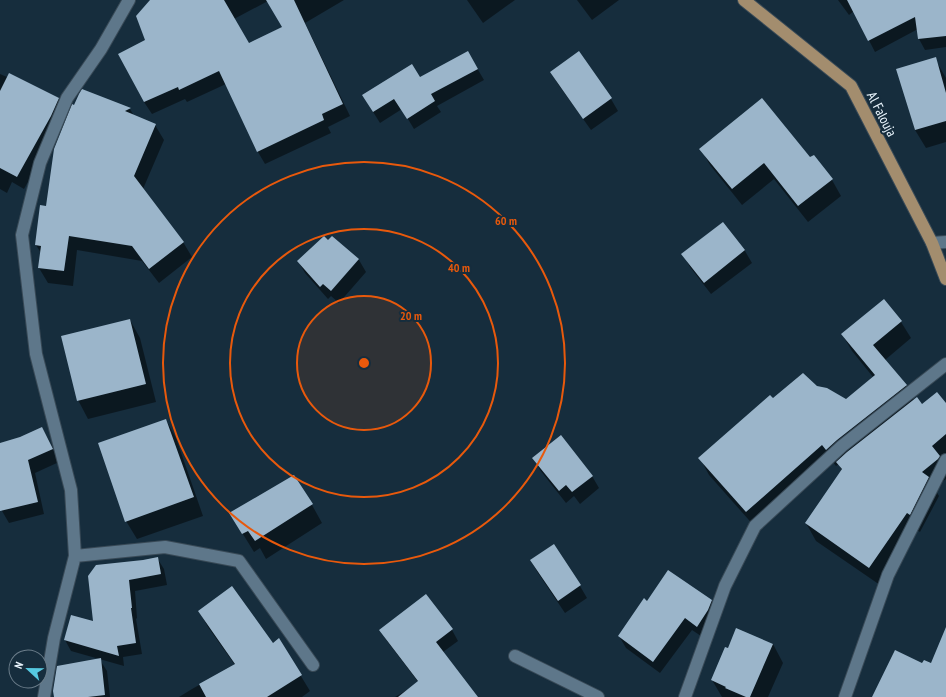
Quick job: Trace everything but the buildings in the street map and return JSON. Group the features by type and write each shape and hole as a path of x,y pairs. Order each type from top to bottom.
{"main road":[{"name":"Al Falouja","path":"744,0 851,86 932,243 946,279"}],"street":[{"path":"44,697 54,638 75,556 71,490 36,354 22,235 40,163 67,98 101,49 129,0"},
{"path":"932,243 946,242"},
{"path":"685,697 725,586 755,526 842,446 946,364"},
{"path":"845,697 888,575 946,460"},
{"path":"75,556 165,547 239,561 313,666"},
{"path":"514,656 598,697"}]}
